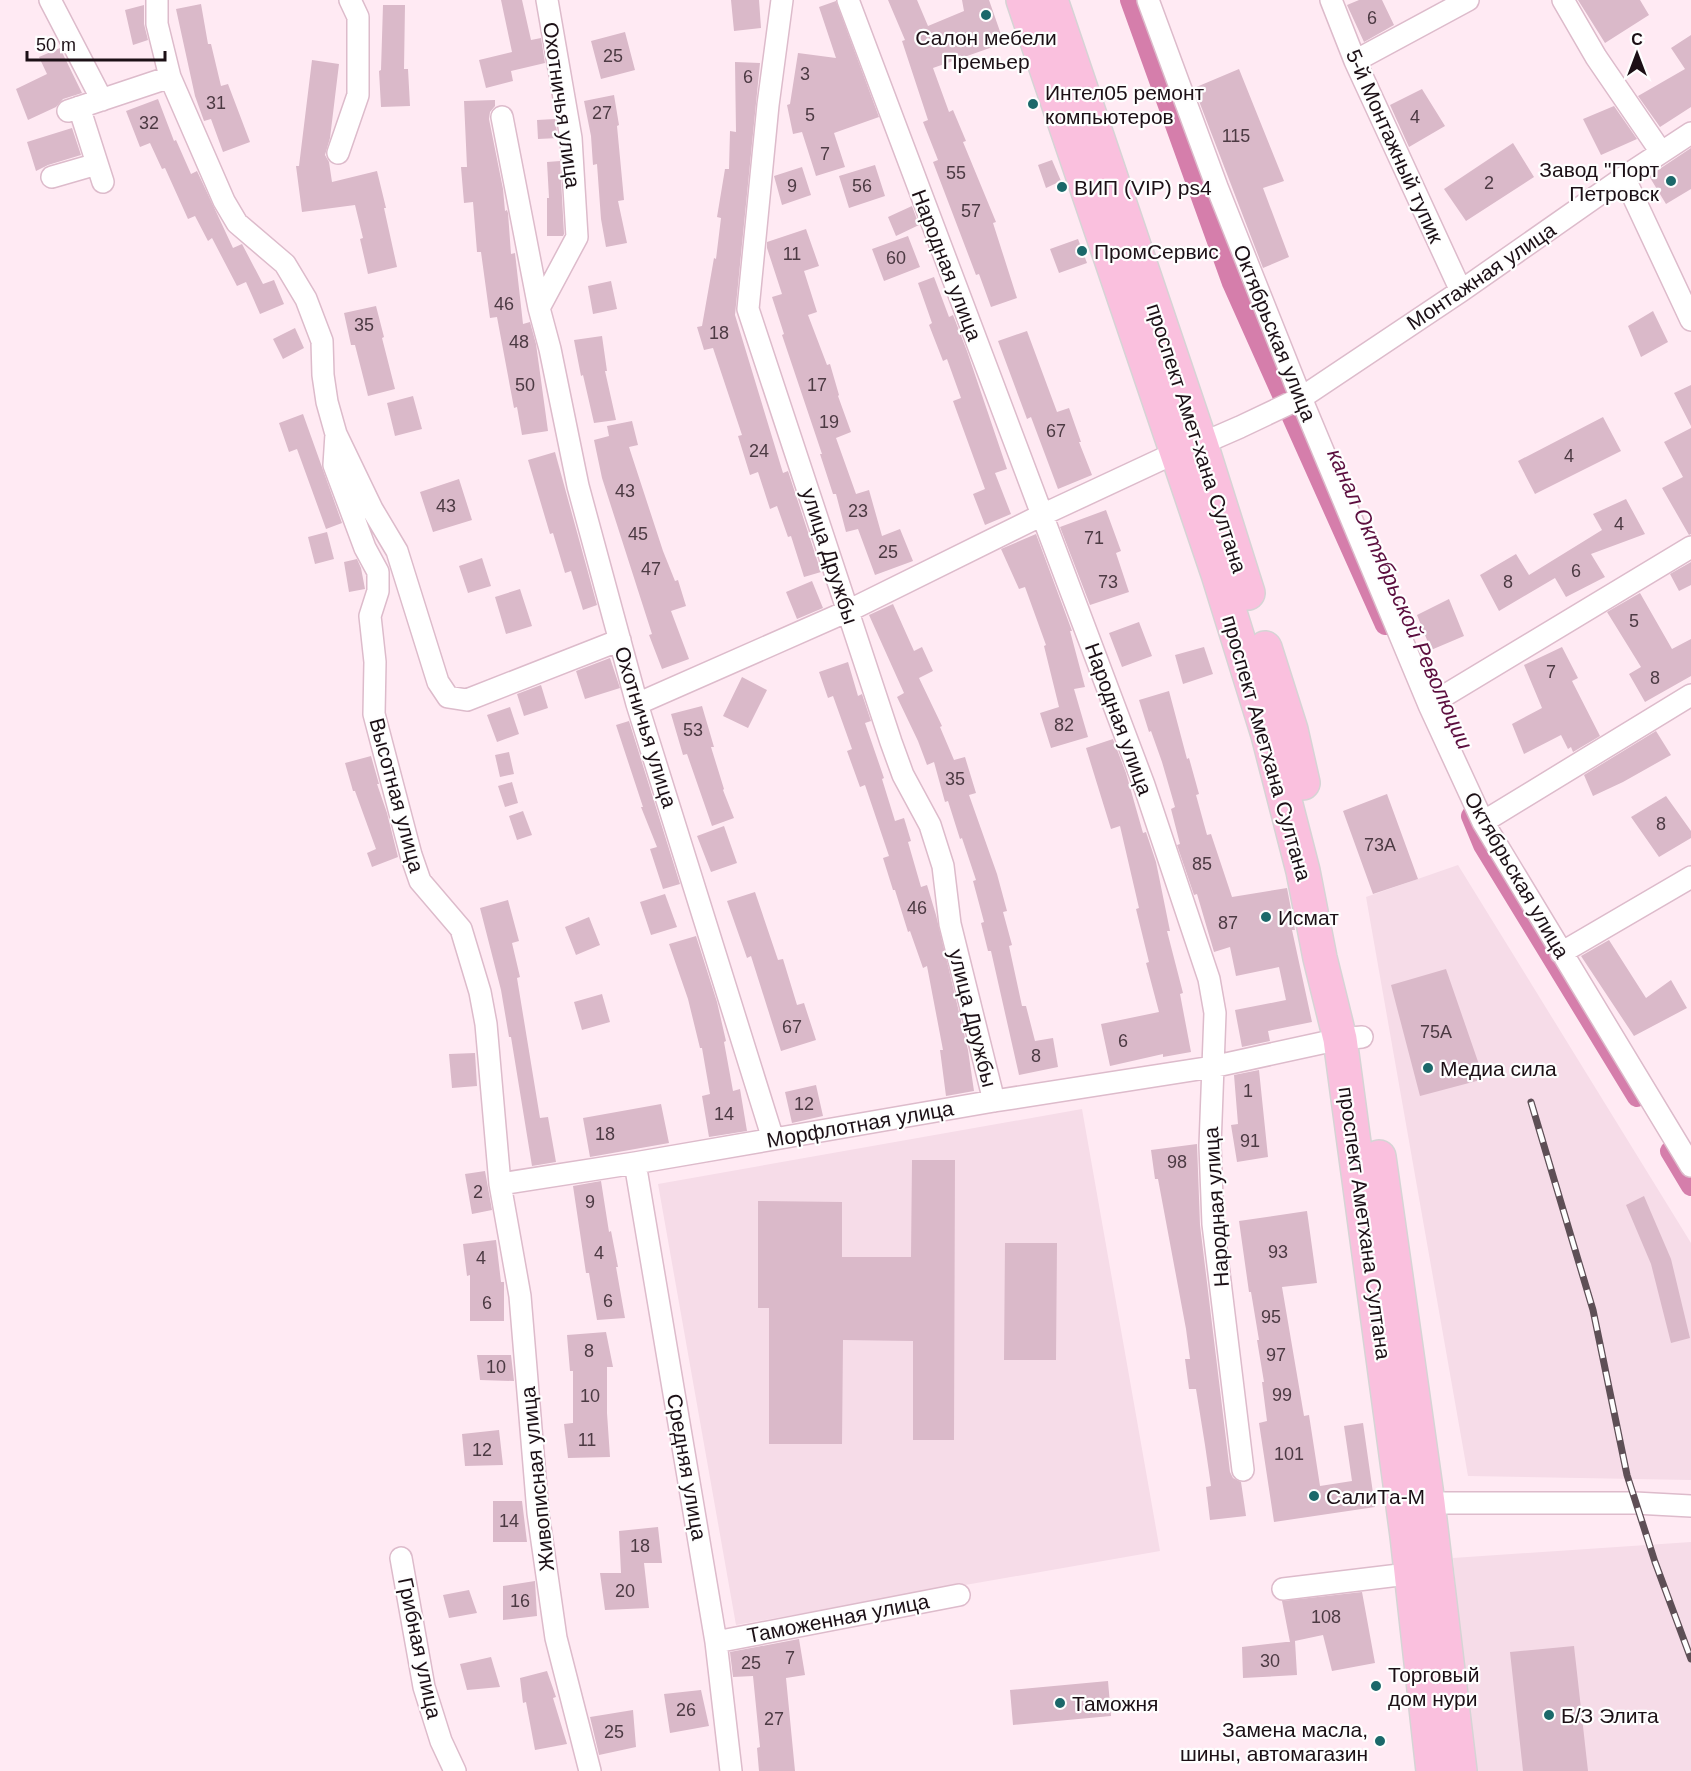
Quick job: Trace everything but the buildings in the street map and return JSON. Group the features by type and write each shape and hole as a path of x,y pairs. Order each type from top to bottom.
{"main road":[{"path":"1023,0 1189,448"},
{"name":"проспект Амет-хана Султана","path":"1052,0 1189,448 1291,730 1351,1038 1423,1572 1460,1771"},
{"path":"1423,1572 1433,1771"}],"street":[{"path":"50,0 102,100"},
{"name":"Высотная улица","path":"156,0 157,24 170,77 224,201 237,223 285,264 306,299 322,341 327,402 336,434 372,509 397,551 438,682 448,697 466,700 620,640"},
{"path":"338,153 358,95 357,17 350,0"},
{"name":"Охотничья улица","path":"539,308 577,237 571,138 547,0"},
{"name":"улица Дружбы","path":"782,0 768,105 748,309 903,775 930,825 943,866 950,924 994,1101"},
{"name":"Народная улица","path":"848,0 1144,785 1209,979 1215,1013 1210,1146 1213,1224 1244,1470"},
{"name":"Октябрьская улица","path":"1148,0 1294,401 1483,822 1691,1166"},
{"name":"5-й Монтажный тупик","path":"1331,0 1355,61 1461,291"},
{"path":"1355,61 1468,0"},
{"path":"1563,0 1596,57 1661,152"},
{"path":"52,177 100,173 73,109 170,77"},
{"name":"Охотничья улица","path":"502,117 539,308 578,486 637,704 773,1139"},
{"name":"Монтажная улица","path":"637,704 848,611 1042,515 1294,401 1461,291 1691,133"},
{"path":"1624,177 1691,320"},
{"name":"Высотная улица","path":"336,434 334,465 365,548 378,572 378,591 370,616 375,662 374,714 420,881 461,929 480,992 486,1024 500,1184"},
{"path":"1430,705 1691,547"},
{"path":"1483,822 1691,695"},
{"path":"1561,953 1691,877"},
{"name":"Морфлотная улица","path":"500,1184 1212,1067 1351,1038"},
{"name":"Средняя улица","path":"635,1163 716,1642 731,1771"},
{"name":"Живописная улица","path":"500,1184 520,1296 538,1513 556,1638 590,1771"},
{"path":"1415,1503 1635,1503 1691,1506"},
{"name":"Грибная улица","path":"401,1558 424,1687 441,1742 455,1771"},
{"path":"1283,1588 1423,1572"},
{"name":"Таможенная улица","path":"716,1642 959,1595"}],"shaded area":[{"path":"1458,865 1691,1243 1691,1480 1468,1476 1366,897"},
{"path":"1082,1109 1160,1551 736,1625 658,1184"},
{"path":"1691,1542 1691,1771 1473,1771 1453,1558"}],"waterway":[{"name":"канал Октябрьской Революции","path":"1130,0 1232,283 1385,625"},
{"name":"канал Октябрьской Революции","path":"1471,816 1483,845 1637,1097"},
{"name":"канал Октябрьской Революции","path":"1670,1151 1691,1186"}],"railway":[{"path":"1531,1102 1593,1310 1627,1475 1655,1562 1691,1659"}],"place":[{"name":"Салон мебели Премьер","path":"986,15"},
{"name":"Интел05 ремонт компьютеров","path":"1033,104"},
{"name":"Завод \"Порт Петровск","path":"1671,181"},
{"name":"ВИП (VIP) ps4","path":"1062,187"},
{"name":"ПромСервис","path":"1082,251"},
{"name":"Исмат","path":"1266,917"},
{"name":"Медиа сила","path":"1428,1068"},
{"name":"СалиТа-М","path":"1314,1496"},
{"name":"Торговый дом нури","path":"1376,1686"},
{"name":"Таможня","path":"1060,1703"},
{"name":"Б/З Элита","path":"1549,1715"},
{"name":"Замена масла, шины, автомагазин","path":"1380,1741"}]}
